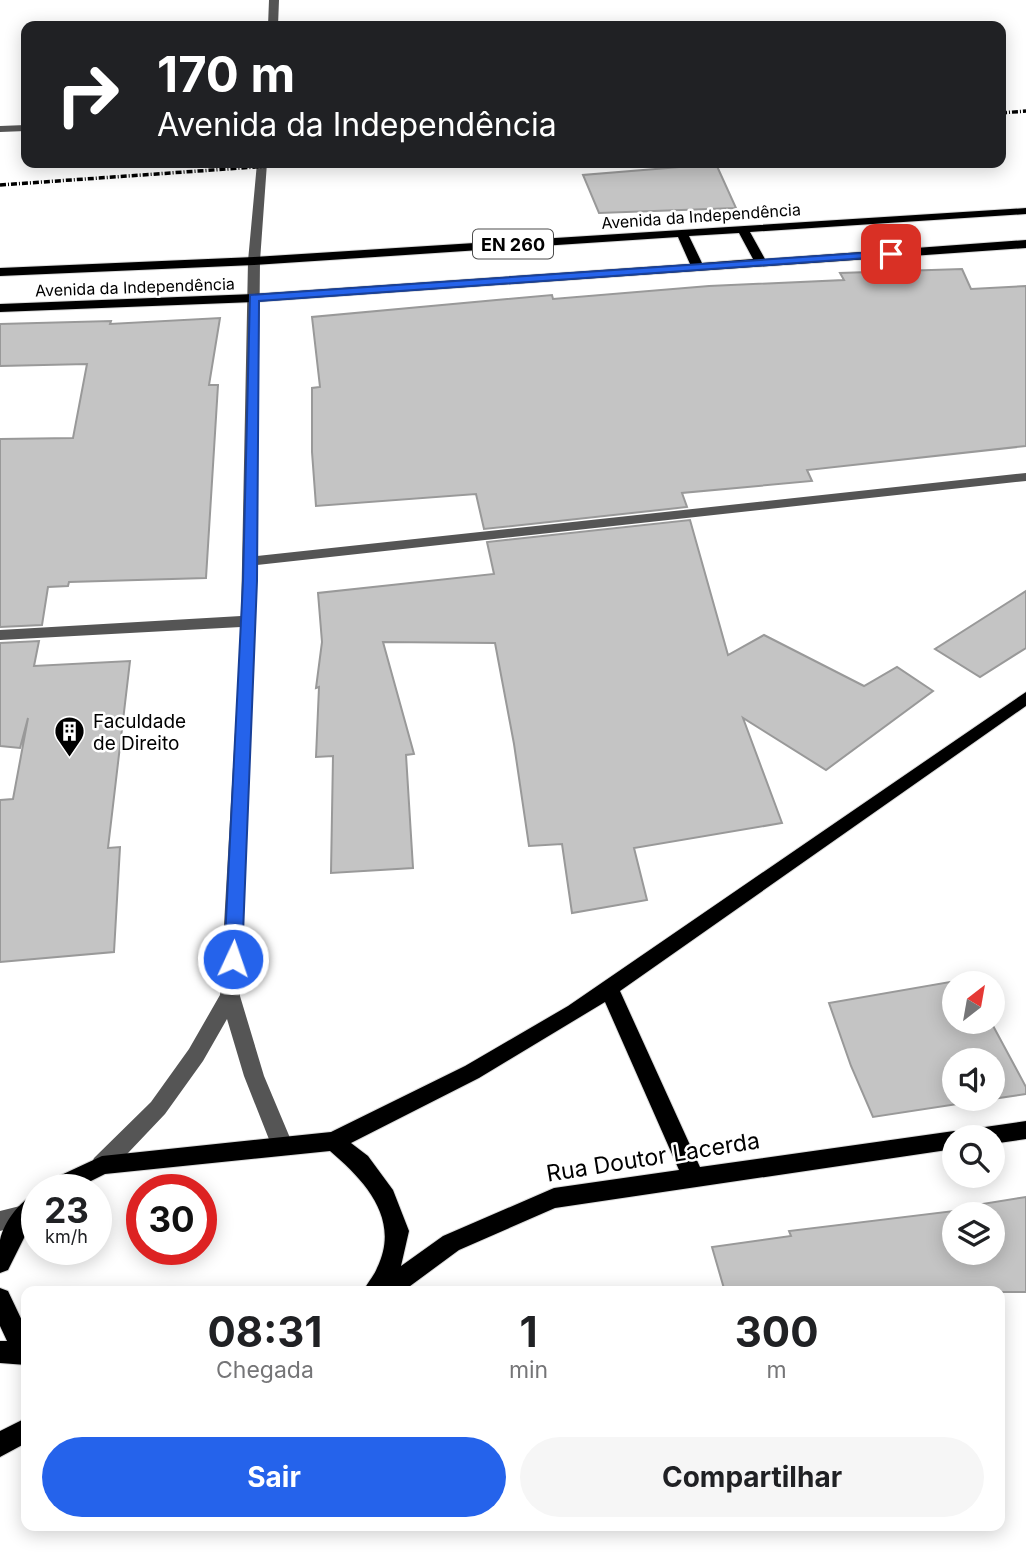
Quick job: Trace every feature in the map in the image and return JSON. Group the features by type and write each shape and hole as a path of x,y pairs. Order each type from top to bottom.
{"main road":[{"name":"Avenida da Independência","path":"0,272 254,261 1026,211"},
{"path":"742,229 762,264"},
{"path":"682,233 698,268"},
{"name":"Avenida da Independência","path":"0,308 254,298 1026,244"},
{"path":"84,1174 102,1165 334,1141 472,1072 575,1012 1026,698"},
{"path":"609,988 693,1177"},
{"path":"1005,1133 1026,1130"},
{"path":"334,1141 360,1163 383,1190 398,1231 388,1272 378,1286"},
{"name":"Rua Doutor Lacerda","path":"391,1286 451,1243 554,1198 942,1142"},
{"path":"0,1263 21,1225"},
{"path":"0,1299 16,1336 21,1339"},
{"path":"0,1352 21,1354"},
{"path":"0,1444 21,1433"}],"street":[{"path":"273,21 275,0"},
{"path":"0,129 21,128"},
{"path":"262,168 254,261 249,621 230,996 254,1076 282,1145"},
{"path":"251,561 1026,477"},
{"path":"0,635 249,621"},
{"path":"102,1165 158,1108 196,1055 230,996"},
{"path":"0,1221 21,1213"}],"building":[{"path":"668,168 718,168 736,208 599,213 583,175"},
{"path":"962,269 971,289 1026,286 1026,446 807,470 812,481 682,493 687,507 484,529 476,494 316,506 312,452 312,388 320,387 312,317 552,295 553,299 709,286 844,280 840,273"},
{"path":"220,318 209,385 218,385 206,578 69,582 68,586 48,587 42,625 0,627 0,439 73,438 87,364 0,366 0,324 111,321 110,324"},
{"path":"690,520 728,655 764,635 864,686 897,667 933,691 826,770 743,718 782,823 634,848 647,900 572,913 562,844 529,846 495,643 383,642 414,754 406,755 413,868 331,873 333,756 316,757 319,687 316,688 322,642 318,593 494,574 487,542"},
{"path":"1026,591 1026,648 980,677 935,649"},
{"path":"39,641 34,666 130,661 108,848 120,847 114,952 0,962 0,800 13,799 28,718 20,748 0,746 0,643"},
{"path":"942,983 942,1034 997,1034 1005,1048 942,1048 942,1106 873,1117 851,1066 829,1003"},
{"path":"1005,1048 1026,1087 1026,1094 1005,1097"},
{"path":"1026,1197 1026,1292 1005,1292 1005,1286 723,1286 712,1247 791,1236 789,1231 942,1213 942,1265 1005,1265 1005,1202 995,1202"}],"railway":[{"path":"1006,113 1026,111"},
{"path":"0,185 241,168"}],"place":[{"name":"Faculdade de Direito","path":"70,759"}],"route":[{"path":"233,959 250,581 254,298 891,254"}]}
